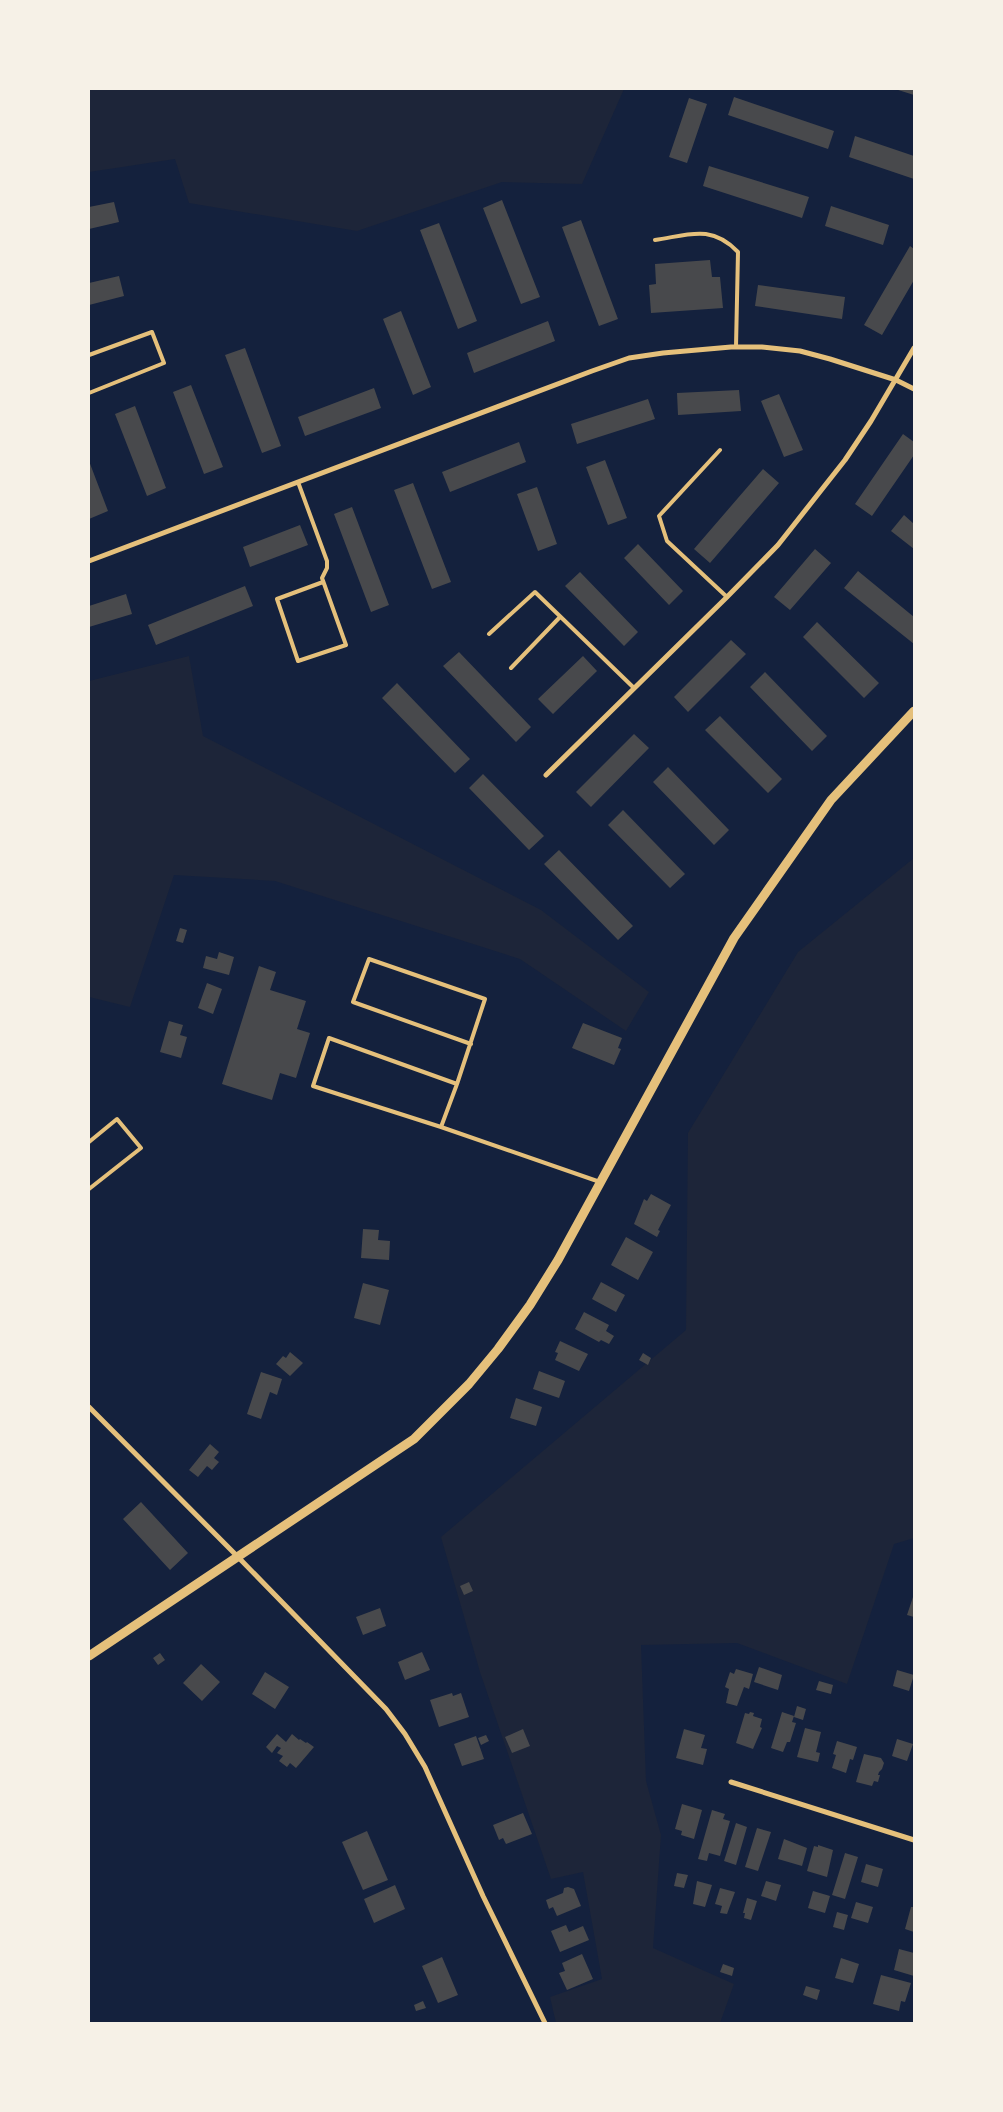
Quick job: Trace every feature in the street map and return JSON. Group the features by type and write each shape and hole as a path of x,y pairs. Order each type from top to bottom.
{"street":[{"path":"89,560 629,358 736,347 762,347 800,352 896,380 914,389"},
{"path":"546,774 727,597 778,544 845,460 914,348"},
{"path":"89,1656 414,1439 469,1384 530,1306 558,1260 734,938 831,800 914,711"},
{"path":"89,1408 386,1709 405,1734 425,1768 483,1896 545,2023"},
{"path":"731,1782 914,1840"}],"lane":[{"path":"655,240 706,233 718,236 738,252 736,347"},
{"path":"89,355 152,332 164,363 89,393"},
{"path":"720,450 659,516 667,541 727,597"},
{"path":"298,482 327,561 327,568 322,578 346,645 298,661 277,599 323,582"},
{"path":"489,634 535,592 634,688"},
{"path":"511,668 560,616"},
{"path":"442,1127 471,1044 485,999 369,959 354,1002 471,1044"},
{"path":"457,1084 329,1038 313,1086 442,1127 600,1182"},
{"path":"89,1142 117,1119 141,1148 89,1189"}],"shaded area":[{"path":"89,89 624,89 582,184 502,182 357,231 189,203 175,159 89,172"},
{"path":"189,656 203,736 541,910 649,992 626,1031 520,959 275,881 174,875 130,1007 89,997 89,681"},
{"path":"914,858 914,1538 894,1544 847,1684 737,1643 641,1645 646,1781 661,1835 653,1948 734,1984 720,2023 556,2023 550,1997 602,1979 583,1872 551,1879 480,1672 441,1537 686,1330 688,1133 798,952"}],"building":[{"path":"895,89 914,89 914,95"},
{"path":"734,97 834,131 828,149 728,115"},
{"path":"689,98 707,104 687,163 669,157"},
{"path":"855,136 914,156 914,179 849,157"},
{"path":"709,166 809,197 802,218 703,186"},
{"path":"502,200 540,297 521,304 483,208"},
{"path":"114,202 119,222 89,229 89,207"},
{"path":"831,206 889,225 883,245 825,226"},
{"path":"581,220 618,319 599,326 562,227"},
{"path":"439,223 477,321 458,329 420,230"},
{"path":"910,246 914,249 914,280 882,335 864,325"},
{"path":"710,260 712,277 720,277 723,308 651,313 649,285 656,284 655,264"},
{"path":"119,276 124,296 89,305 89,283"},
{"path":"758,285 845,297 842,319 755,306"},
{"path":"401,311 431,387 413,395 383,319"},
{"path":"548,321 555,341 474,373 467,353"},
{"path":"245,348 281,446 262,453 225,355"},
{"path":"191,385 223,467 204,474 173,392"},
{"path":"374,388 381,408 305,436 298,417"},
{"path":"739,390 741,411 678,415 677,393"},
{"path":"779,394 803,450 784,457 761,401"},
{"path":"648,399 655,419 577,444 571,424"},
{"path":"135,406 166,488 147,496 115,414"},
{"path":"903,434 914,442 914,455 872,516 855,504"},
{"path":"519,442 526,462 450,492 442,472"},
{"path":"605,460 627,518 608,525 586,467"},
{"path":"89,461 108,511 89,519"},
{"path":"763,469 779,483 710,563 694,549"},
{"path":"413,483 451,582 432,589 394,490"},
{"path":"537,487 557,544 538,551 517,494"},
{"path":"352,507 389,605 371,612 334,514"},
{"path":"904,515 914,524 914,549 891,531"},
{"path":"300,525 308,545 250,567 243,547"},
{"path":"638,544 683,591 669,605 624,558"},
{"path":"815,549 831,563 790,610 774,597"},
{"path":"858,571 914,617 914,644 844,588"},
{"path":"580,572 638,632 624,646 565,586"},
{"path":"245,586 253,606 156,645 148,625"},
{"path":"126,594 132,614 89,627 89,606"},
{"path":"817,622 879,683 864,698 803,637"},
{"path":"731,640 746,654 688,712 674,697"},
{"path":"459,652 531,727 516,742 443,666"},
{"path":"583,656 597,671 553,714 538,699"},
{"path":"765,672 827,736 812,751 750,687"},
{"path":"397,683 470,759 455,773 382,698"},
{"path":"720,716 782,779 768,793 705,730"},
{"path":"634,734 649,748 591,807 576,792"},
{"path":"668,767 729,830 714,845 653,782"},
{"path":"483,774 544,836 529,850 469,788"},
{"path":"623,810 685,874 670,888 608,825"},
{"path":"559,850 633,926 618,940 544,864"},
{"path":"180,928 187,930 183,943 176,941"},
{"path":"219,952 234,957 229,975 203,968 206,956 217,959"},
{"path":"259,966 276,972 270,990 306,1001 297,1029 310,1033 296,1078 280,1073 272,1100 222,1084"},
{"path":"207,983 222,989 213,1014 198,1008"},
{"path":"169,1021 183,1025 180,1035 187,1037 181,1058 160,1052"},
{"path":"583,1023 622,1038 618,1048 621,1049 614,1065 572,1048"},
{"path":"651,1194 671,1205 658,1230 660,1231 657,1237 634,1224 644,1199 647,1201"},
{"path":"363,1229 379,1230 378,1240 390,1241 389,1260 361,1258"},
{"path":"626,1237 653,1252 638,1280 611,1265"},
{"path":"601,1282 625,1295 616,1312 592,1299"},
{"path":"363,1283 389,1290 380,1325 354,1318"},
{"path":"584,1312 609,1325 606,1331 614,1336 609,1344 601,1340 599,1342 575,1329"},
{"path":"560,1341 588,1354 579,1371 555,1360 558,1353 555,1352"},
{"path":"290,1352 303,1363 290,1376 276,1364 283,1356 286,1358"},
{"path":"643,1353 651,1358 648,1365 639,1360"},
{"path":"539,1371 565,1381 559,1398 533,1389"},
{"path":"261,1372 282,1379 277,1395 270,1392 261,1419 247,1414"},
{"path":"516,1398 542,1407 536,1426 510,1418"},
{"path":"210,1444 219,1452 214,1458 219,1462 212,1470 207,1466 198,1477 189,1470"},
{"path":"141,1502 188,1553 170,1570 123,1519"},
{"path":"469,1582 473,1591 464,1595 460,1586"},
{"path":"914,1598 914,1617 907,1615"},
{"path":"380,1608 386,1626 363,1635 356,1617"},
{"path":"422,1652 430,1670 405,1680 398,1662"},
{"path":"160,1653 165,1660 158,1665 153,1658"},
{"path":"201,1664 220,1682 202,1701 183,1683"},
{"path":"759,1667 782,1675 778,1690 754,1682"},
{"path":"736,1669 753,1674 749,1689 744,1687 737,1706 726,1703 729,1689 725,1687 730,1672 734,1674"},
{"path":"897,1670 914,1675 909,1691 893,1686"},
{"path":"265,1672 289,1687 275,1709 252,1694"},
{"path":"819,1681 833,1685 831,1694 816,1690"},
{"path":"452,1693 453,1696 461,1693 469,1717 439,1727 430,1700"},
{"path":"797,1706 806,1709 803,1720 794,1717"},
{"path":"750,1712 754,1713 753,1716 762,1719 760,1727 762,1728 753,1749 736,1743 745,1713 749,1714"},
{"path":"782,1712 794,1716 792,1722 796,1723 790,1742 787,1742 783,1752 771,1748"},
{"path":"805,1728 821,1732 816,1752 820,1753 818,1762 797,1757"},
{"path":"523,1729 530,1746 512,1753 505,1737"},
{"path":"684,1729 705,1735 701,1748 707,1749 703,1765 676,1758"},
{"path":"277,1734 286,1742 292,1734 299,1740 307,1742 314,1747 296,1768 290,1763 287,1767 279,1761 283,1756 277,1753 281,1748 277,1746 272,1753 266,1747"},
{"path":"486,1735 489,1741 481,1745 478,1738"},
{"path":"476,1736 484,1759 462,1766 454,1744"},
{"path":"897,1739 913,1744 907,1761 892,1756"},
{"path":"837,1741 857,1747 853,1760 850,1759 846,1773 832,1768 836,1755 833,1754"},
{"path":"864,1754 881,1758 884,1763 878,1775 880,1775 878,1782 874,1781 872,1786 856,1782"},
{"path":"682,1804 702,1810 694,1839 681,1835 682,1831 675,1829"},
{"path":"712,1810 725,1814 723,1819 730,1821 720,1856 709,1853 707,1861 698,1859"},
{"path":"523,1813 532,1834 506,1844 503,1838 499,1840 493,1825"},
{"path":"736,1823 747,1827 736,1865 724,1861"},
{"path":"757,1828 771,1832 758,1871 745,1867"},
{"path":"367,1831 388,1880 363,1890 342,1842"},
{"path":"784,1839 807,1848 802,1866 778,1859"},
{"path":"818,1845 833,1850 827,1877 807,1871 814,1846 818,1847"},
{"path":"845,1853 858,1857 845,1899 832,1895"},
{"path":"866,1864 883,1869 878,1887 861,1882"},
{"path":"677,1873 688,1875 684,1888 674,1886"},
{"path":"697,1881 712,1885 705,1907 693,1904"},
{"path":"766,1881 781,1885 776,1901 761,1896"},
{"path":"395,1885 405,1909 374,1923 364,1899"},
{"path":"564,1888 574,1889 581,1906 557,1916 553,1907 549,1909 546,1900 563,1893"},
{"path":"720,1888 735,1892 727,1914 720,1913 722,1906 715,1904"},
{"path":"813,1891 830,1896 825,1913 808,1908"},
{"path":"747,1898 757,1901 751,1920 744,1918 745,1913 743,1913"},
{"path":"856,1902 873,1907 868,1923 851,1918"},
{"path":"911,1907 914,1907 914,1932 905,1929"},
{"path":"837,1912 848,1915 844,1930 833,1927"},
{"path":"566,1925 569,1932 583,1926 589,1940 560,1952 551,1931"},
{"path":"899,1949 914,1953 914,1976 894,1970"},
{"path":"582,1954 593,1979 567,1990 559,1973 565,1971 562,1963"},
{"path":"442,1957 458,1995 438,2003 422,1966"},
{"path":"841,1958 859,1964 853,1983 835,1978"},
{"path":"723,1964 734,1968 732,1976 720,1972"},
{"path":"881,1975 911,1983 905,2002 901,2001 899,2011 873,2004"},
{"path":"806,1986 820,1990 817,2000 803,1995"},
{"path":"423,2001 426,2008 416,2011 414,2005"}]}
